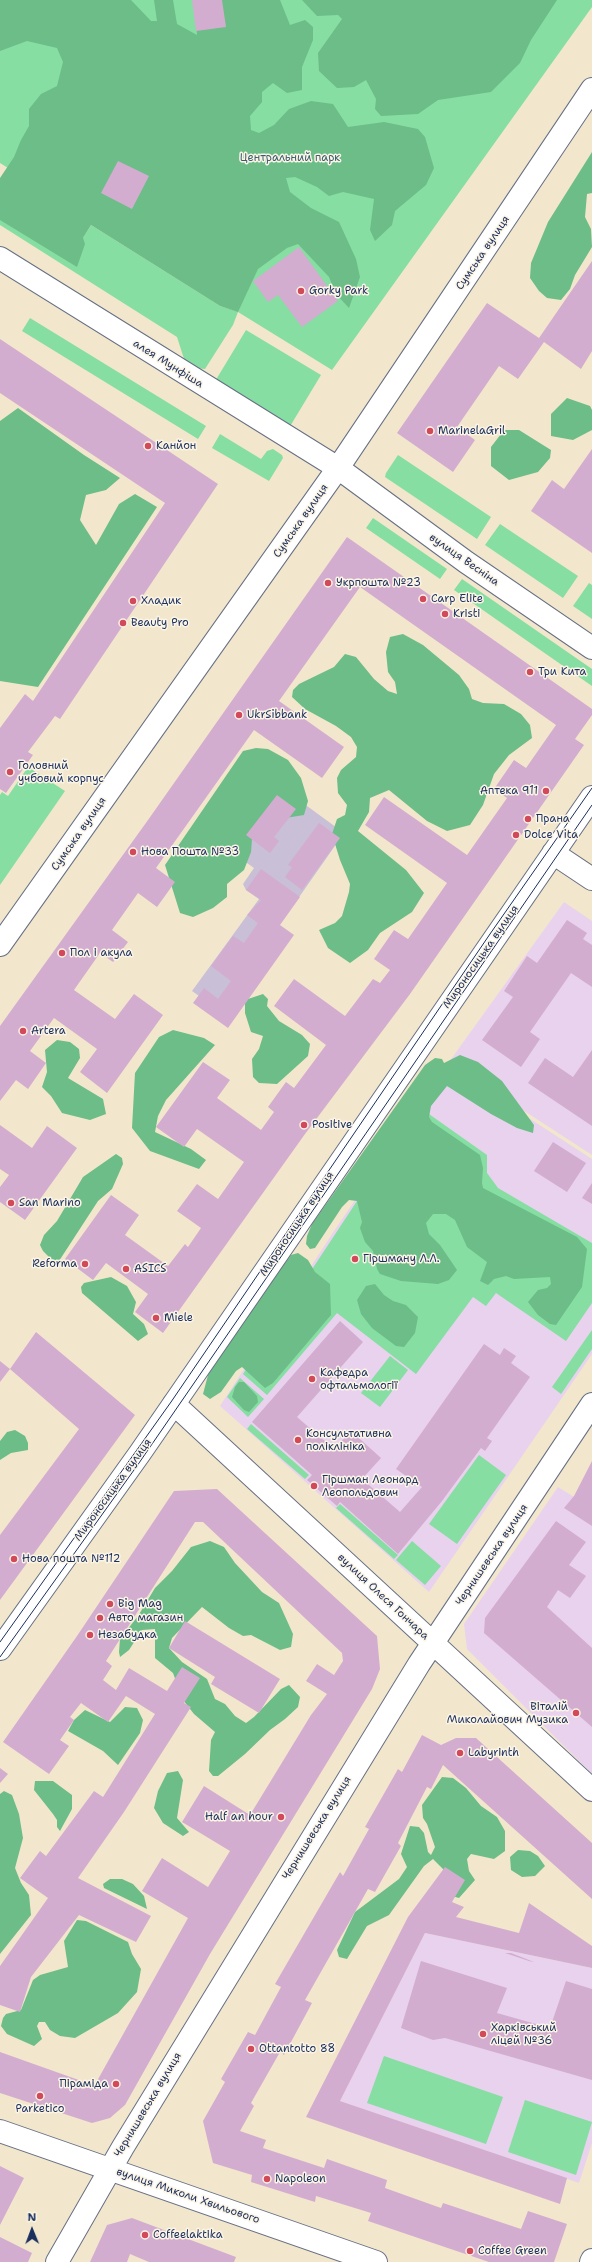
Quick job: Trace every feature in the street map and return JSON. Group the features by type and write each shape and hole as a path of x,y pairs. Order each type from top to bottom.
{"street":[{"name":"Сумська вулиця","path":"0,945 338,468 592,89"},
{"name":"алея Мунфіша","path":"0,258 338,468"},
{"name":"вулиця Весніна","path":"338,468 466,562 592,648"},
{"name":"Мироносицька вулиця","path":"0,1649 174,1404 592,797"},
{"path":"553,853 592,879"},
{"name":"вулиця Олеся Гончара","path":"174,1404 592,1790"},
{"name":"Чернишевська вулиця","path":"58,2262 110,2168 232,1966 433,1643 592,1404"},
{"name":"вулиця Миколи Хвильового","path":"0,2131 110,2168 376,2262"}],"shaded area":[{"path":"270,779 344,833 269,940 229,1017 192,991 259,899 246,890 243,884 254,868 222,845"},
{"path":"564,902 592,921 592,1155 449,1062"},
{"path":"447,1065 592,1159 592,1354 429,1592 220,1406 334,1231"},
{"path":"558,1487 592,1508 592,1774 467,1649 464,1624"},
{"name":"Харківський ліцей №36","path":"425,1933 592,1968 592,2143 579,2183 340,2101"}],"green space":[{"name":"Центральний парк","path":"0,0 592,0 592,7 332,370 238,312 233,325 205,369 195,368 185,362 177,337 0,225 0,187 83,238 91,225 220,306 236,311 0,163"},
{"path":"0,0 131,0 151,21 157,21 154,0 173,0 177,24 197,35 194,0 280,0 290,25 305,20 313,27 313,40 302,67 302,90 287,93 273,83 262,92 262,102 250,116 251,130 259,133 274,125 289,109 311,101 333,104 348,127 384,122 418,129 425,137 434,168 426,185 395,211 392,225 375,241 370,230 374,199 343,192 329,196 317,187 295,177 286,178 290,192 311,208 339,222 356,259 360,277 349,308 336,294 329,277 298,244 287,248 258,269 238,312 220,306 91,225 83,238 85,244 77,267 0,220 0,178 14,157 29,126 29,109 41,94 57,86 63,62 57,48 27,41 0,51"},
{"path":"302,0 557,0 531,40 520,63 491,92 438,100 418,114 381,116 375,109 376,99 366,80 354,87 337,88 319,71 318,53 342,19 338,15 317,16"},
{"path":"592,152 592,193 587,194 585,217 591,229 592,247 575,275 570,289 561,300 547,298 539,291 530,278 531,263 548,222"},
{"path":"30,318 206,426 198,439 22,331"},
{"path":"246,330 321,375 289,428 214,383"},
{"path":"567,398 590,406 592,410 592,430 573,440 551,436 551,414"},
{"path":"18,408 84,455 120,478 106,490 86,495 80,520 96,545 119,504 135,494 157,507 38,687 0,681 0,421"},
{"path":"504,430 519,430 551,450 550,458 538,472 509,480 491,466 491,447"},
{"path":"220,434 261,459 267,451 273,449 282,455 283,458 269,481 212,448"},
{"path":"398,455 491,517 477,539 385,477"},
{"path":"373,518 447,569 440,579 366,528"},
{"path":"500,524 578,576 563,598 485,545"},
{"path":"462,579 592,669 592,686 454,590"},
{"path":"589,583 592,585 592,619 573,606"},
{"path":"403,634 423,645 459,675 469,689 472,699 483,703 504,704 521,714 530,725 532,738 509,755 494,774 483,805 470,825 447,831 427,821 389,790 370,798 369,812 358,831 406,870 424,893 412,912 380,933 368,950 350,963 328,948 319,930 335,923 342,916 349,892 350,884 340,860 332,834 337,819 345,815 347,805 338,793 337,778 341,770 356,757 357,747 351,737 336,726 305,709 292,697 293,690 299,684 334,667 345,654 356,657 374,679 388,691 397,694 395,682 388,672 386,652 390,637"},
{"path":"256,748 268,749 288,760 301,778 308,801 304,815 279,819 252,839 251,852 244,870 227,884 227,897 213,908 193,917 180,913 165,865 243,751"},
{"path":"28,767 65,791 0,885 0,795 2,792 8,796"},
{"path":"263,994 268,999 267,1006 279,1021 302,1035 310,1044 308,1056 277,1084 259,1083 253,1077 252,1059 259,1049 263,1036 251,1032 245,1013 245,1000"},
{"path":"173,1030 204,1038 215,1045 166,1100 158,1116 155,1132 191,1149 206,1160 199,1169 150,1151 132,1128 135,1073 159,1037"},
{"path":"57,1040 70,1042 79,1049 80,1058 68,1078 103,1099 106,1114 90,1120 62,1113 51,1096 42,1087 47,1072 45,1050"},
{"path":"460,1055 478,1062 502,1081 534,1125 533,1133 517,1128 491,1114 447,1086 431,1106 429,1117 432,1122 480,1155 483,1168 483,1188 577,1237 587,1249 582,1287 556,1325 550,1324 538,1315 528,1302 538,1290 547,1288 551,1284 550,1277 514,1279 506,1276 494,1279 488,1285 480,1281 487,1262 467,1247 455,1220 446,1214 433,1214 426,1223 429,1234 440,1245 457,1270 449,1280 438,1284 401,1281 380,1274 377,1269 373,1251 365,1242 360,1228 362,1222 357,1201 349,1200 342,1207 315,1248 310,1249 306,1244 307,1236 312,1224 425,1065 435,1058 442,1059 444,1063"},
{"path":"419,1107 487,1155 487,1173 498,1188 592,1243 592,1303 566,1341 496,1293 486,1306 473,1297 416,1374 337,1313 267,1395 243,1374"},
{"path":"116,1154 122,1158 123,1164 112,1189 98,1201 59,1261 51,1259 43,1251 40,1245 44,1235 57,1221 83,1177"},
{"path":"298,1253 308,1260 315,1272 330,1284 331,1315 273,1383 265,1388 242,1367 236,1371 221,1392 210,1399 203,1394 208,1375 236,1331 285,1263 291,1255"},
{"path":"111,1277 127,1286 136,1302 133,1314 144,1324 148,1334 138,1341 82,1293 81,1287 84,1283"},
{"path":"375,1284 384,1295 393,1301 406,1305 418,1317 415,1333 404,1347 396,1346 372,1328 361,1314 357,1300 366,1286"},
{"path":"592,1330 592,1349 561,1394 552,1387"},
{"path":"390,1356 408,1370 380,1407 361,1393"},
{"path":"240,1378 264,1399 248,1417 227,1397"},
{"path":"239,1382 244,1382 257,1396 258,1402 249,1412 244,1410 232,1397 235,1387"},
{"path":"251,1424 309,1475 305,1479 247,1429"},
{"path":"15,1430 25,1436 28,1443 28,1450 11,1453 0,1460 0,1441 7,1432"},
{"path":"479,1455 506,1475 457,1544 429,1524"},
{"path":"340,1504 398,1555 394,1559 336,1508"},
{"path":"210,1541 224,1547 235,1563 262,1592 279,1603 293,1634 291,1647 280,1650 251,1635 243,1636 229,1628 202,1607 172,1638 169,1648 182,1662 207,1679 215,1699 225,1704 235,1716 246,1723 254,1717 281,1689 289,1685 300,1697 298,1707 218,1776 213,1776 209,1771 211,1740 215,1732 194,1714 183,1700 173,1673 155,1658 155,1629 142,1630 129,1650 120,1657 119,1652 120,1639 138,1616 155,1588 172,1571 191,1547"},
{"path":"412,1541 441,1566 425,1585 396,1560"},
{"path":"125,1707 137,1708 143,1720 140,1733 118,1765 103,1751 68,1731 74,1720 85,1710 110,1722"},
{"path":"178,1771 183,1780 177,1818 189,1832 183,1836 163,1823 154,1808 158,1791 167,1773"},
{"path":"442,1777 453,1778 466,1788 481,1806 497,1817 505,1831 505,1851 494,1859 471,1854 467,1859 469,1871 475,1880 459,1898 452,1896 445,1882 443,1869 433,1859 424,1866 389,1915 367,1926 347,1959 339,1957 337,1950 355,1912 399,1879 407,1867 401,1854 410,1826 419,1827 424,1833 428,1852 431,1855 435,1847 427,1824 423,1818 422,1805"},
{"path":"35,1781 53,1781 72,1795 72,1809 60,1831 57,1827 57,1820 34,1790"},
{"path":"4,1791 12,1795 19,1814 23,1838 15,1868 21,1883 29,1895 31,1915 0,1954 0,1794"},
{"path":"518,1850 530,1851 538,1856 545,1866 535,1876 522,1877 511,1870 510,1857"},
{"path":"110,1879 122,1879 133,1884 144,1896 147,1909 104,1888 103,1884"},
{"path":"77,1920 86,1921 128,1942 132,1954 141,1969 137,1992 118,2013 75,2038 60,2036 50,2030 45,2022 39,2022 37,2026 42,2039 34,2046 7,2034 1,2026 3,2018 6,2014 21,2010 33,1980 40,1975 68,1967 64,1941"},
{"path":"384,2056 503,2097 486,2144 367,2103"},
{"path":"525,2100 592,2122 576,2175 508,2152"}],"building":[{"path":"192,0 222,0 226,27 196,31"},
{"path":"118,161 149,176 132,209 101,193"},
{"path":"299,247 338,301 302,327 278,295 268,302 253,281"},
{"path":"592,261 592,351 581,369 544,342 518,379 499,366 457,427 475,440 453,472 397,433 487,303 539,338"},
{"path":"0,339 218,484 60,719 55,716 28,752 33,755 6,793 0,789 0,728 25,694 33,701 165,503 0,393"},
{"path":"592,449 592,553 531,511 552,480 564,489"},
{"path":"347,537 592,709 592,715 575,739 584,745 410,994 305,1134 163,1333 135,1312 148,1294 106,1263 93,1280 65,1259 111,1195 139,1215 125,1235 168,1266 185,1244 188,1247 201,1228 177,1211 197,1184 218,1199 244,1162 197,1129 184,1147 156,1127 203,1062 230,1080 217,1098 261,1130 274,1112 268,1107 286,1082 294,1088 326,1045 274,1006 294,979 345,1016 373,979 380,983 390,970 374,959 394,930 408,939 447,883 365,825 384,797 467,855 507,798 494,789 514,760 526,768 556,725 360,587 279,701 344,747 322,778 254,730 156,868 175,882 157,907 138,893 112,930 128,942 113,962 100,953 74,990 115,1019 134,994 163,1015 107,1093 80,1072 97,1049 54,1018 30,1051 46,1063 28,1089 16,1080 0,1101 0,1026 148,820"},
{"path":"277,795 296,809 274,837 279,841 270,853 246,835"},
{"path":"319,823 340,838 302,890 285,877 292,867 288,865"},
{"path":"261,869 300,897 280,925 294,935 228,1028 193,1003 204,988 218,999 231,981 211,966 233,936 244,943 258,923 247,915 261,900 246,890"},
{"path":"567,920 587,933 583,939 592,945 592,987 571,973 530,1032 540,1039 521,1067 482,1040 513,997 504,991 527,956 537,963"},
{"path":"592,1050 592,1126 528,1083 545,1058 573,1077"},
{"path":"0,1125 32,1148 47,1126 77,1148 25,1220 0,1202 0,1187 9,1175 0,1169"},
{"path":"553,1142 586,1163 567,1192 534,1171"},
{"path":"592,1183 592,1204 582,1198"},
{"path":"340,1321 363,1342 297,1417 334,1449 351,1431 381,1458 362,1479 400,1512 422,1487 396,1469 484,1344 500,1355 504,1348 516,1356 511,1363 530,1377 487,1438 492,1441 485,1451 481,1448 442,1501 398,1554 340,1502 337,1506 307,1480 312,1475 252,1422"},
{"path":"36,1332 135,1415 0,1600 0,1535 79,1429 10,1369"},
{"path":"0,1361 10,1369 0,1382"},
{"path":"592,1461 592,1526 564,1508 574,1496"},
{"path":"217,1489 377,1636 380,1669 372,1689 210,1954 125,2105 110,2118 92,2123 0,2093 0,2052 90,2084 97,2081 188,1918 142,1891 162,1858 208,1887 230,1851 182,1822 204,1786 250,1815 311,1715 327,1694 306,1681 317,1664 334,1675 343,1661 342,1653 203,1522 195,1522 106,1661 112,1666 103,1680 116,1690 129,1668 167,1691 182,1667 200,1678 184,1703 191,1707 124,1812 78,1878 151,1916 136,1942 79,1915 31,1977 20,2012 0,2005 0,1966 48,1898 20,1878 40,1851 46,1856 94,1791 103,1797 155,1714 126,1696 108,1722 81,1703 70,1717 74,1720 60,1740 69,1746 49,1774 3,1742 77,1636 174,1491"},
{"path":"556,1521 586,1542 569,1565 586,1576 570,1598 558,1590 547,1607 592,1648 592,1727 484,1633 485,1618"},
{"path":"185,1621 280,1679 259,1713 211,1684 215,1677 169,1648"},
{"path":"422,1735 441,1745 456,1738 476,1738 592,1843 592,1899 443,1765 431,1789 427,1787 398,1843 401,1846 375,1892 368,1889 305,2000 312,2003 284,2055 280,2052 251,2103 254,2106 240,2131 266,2140 263,2148 324,2168 327,2159 387,2180 385,2188 441,2208 443,2203 521,2229 528,2211 567,2224 554,2262 489,2262 368,2221 371,2213 316,2196 315,2202 251,2182 252,2175 213,2163 203,2121 225,2082 221,2079 248,2032 255,2035 281,1987 275,1984 340,1872 343,1876 369,1829 365,1827 398,1769 402,1772"},
{"path":"0,1768 8,1774 0,1783"},
{"path":"445,1867 465,1880 452,1902 464,1907 456,1917 519,1933 529,1903 592,1946 592,1968 425,1933 340,2101 567,2178 560,2204 306,2117 408,1917"},
{"path":"505,1953 511,1953 534,1962 529,1961"},
{"path":"421,1961 507,1988 497,2013 550,2028 566,1981 592,1989 592,2080 445,2038 433,2040 401,2028"},
{"path":"0,2166 24,2178 0,2225"},
{"path":"132,2218 236,2257 234,2262 149,2262 130,2254 127,2262 90,2262 107,2225"},
{"path":"0,2237 32,2253 28,2262 0,2262"}],"tram line":[{"path":"0,1642 171,1402 490,934 592,788"},
{"path":"0,1657 139,1463 592,805"}],"place":[{"name":"Gorky Park","path":"301,291"},
{"name":"MarinelaGril","path":"430,431"},
{"name":"Канйон","path":"148,446"},
{"name":"Укрпошта №23","path":"328,583"},
{"name":"Carp Elite","path":"423,599"},
{"name":"Хладик","path":"133,601"},
{"name":"Kristi","path":"445,614"},
{"name":"Beauty Pro","path":"123,623"},
{"name":"Три Кита","path":"530,672"},
{"name":"UkrSibbank","path":"239,715"},
{"name":"Головний учбовий корпус","path":"10,772"},
{"name":"Аптека 911","path":"546,791"},
{"name":"Прана","path":"528,819"},
{"name":"Dolce Vita","path":"516,835"},
{"name":"Нова Пошта №33","path":"133,852"},
{"name":"Пол і акула","path":"62,953"},
{"name":"Artera","path":"23,1031"},
{"name":"Positive","path":"304,1125"},
{"name":"San Marino","path":"11,1203"},
{"name":"Гіршману Л.Л.","path":"355,1259"},
{"name":"Reforma","path":"85,1264"},
{"name":"ASICS","path":"126,1269"},
{"name":"Miele","path":"156,1318"},
{"name":"Кафедра офтальмології","path":"312,1379"},
{"name":"Консультативна поліклініка","path":"298,1440"},
{"name":"Гіршман Леонард Леопольдович","path":"314,1486"},
{"name":"Нова пошта №112","path":"14,1559"},
{"name":"Big Mag","path":"110,1604"},
{"name":"Авто магазин","path":"100,1618"},
{"name":"Незабудка","path":"90,1635"},
{"name":"Віталій Миколайович Музика","path":"576,1713"},
{"name":"Labyrinth","path":"460,1753"},
{"name":"Half an hour","path":"281,1817"},
{"name":"Харківський ліцей №36","path":"483,2034"},
{"name":"Ottantotto 88","path":"251,2049"},
{"name":"Піраміда","path":"116,2084"},
{"name":"Parketico","path":"40,2096"},
{"name":"Napoleon","path":"267,2179"},
{"name":"Coffeelaktika","path":"145,2235"},
{"name":"Coffee Green","path":"470,2251"}]}
